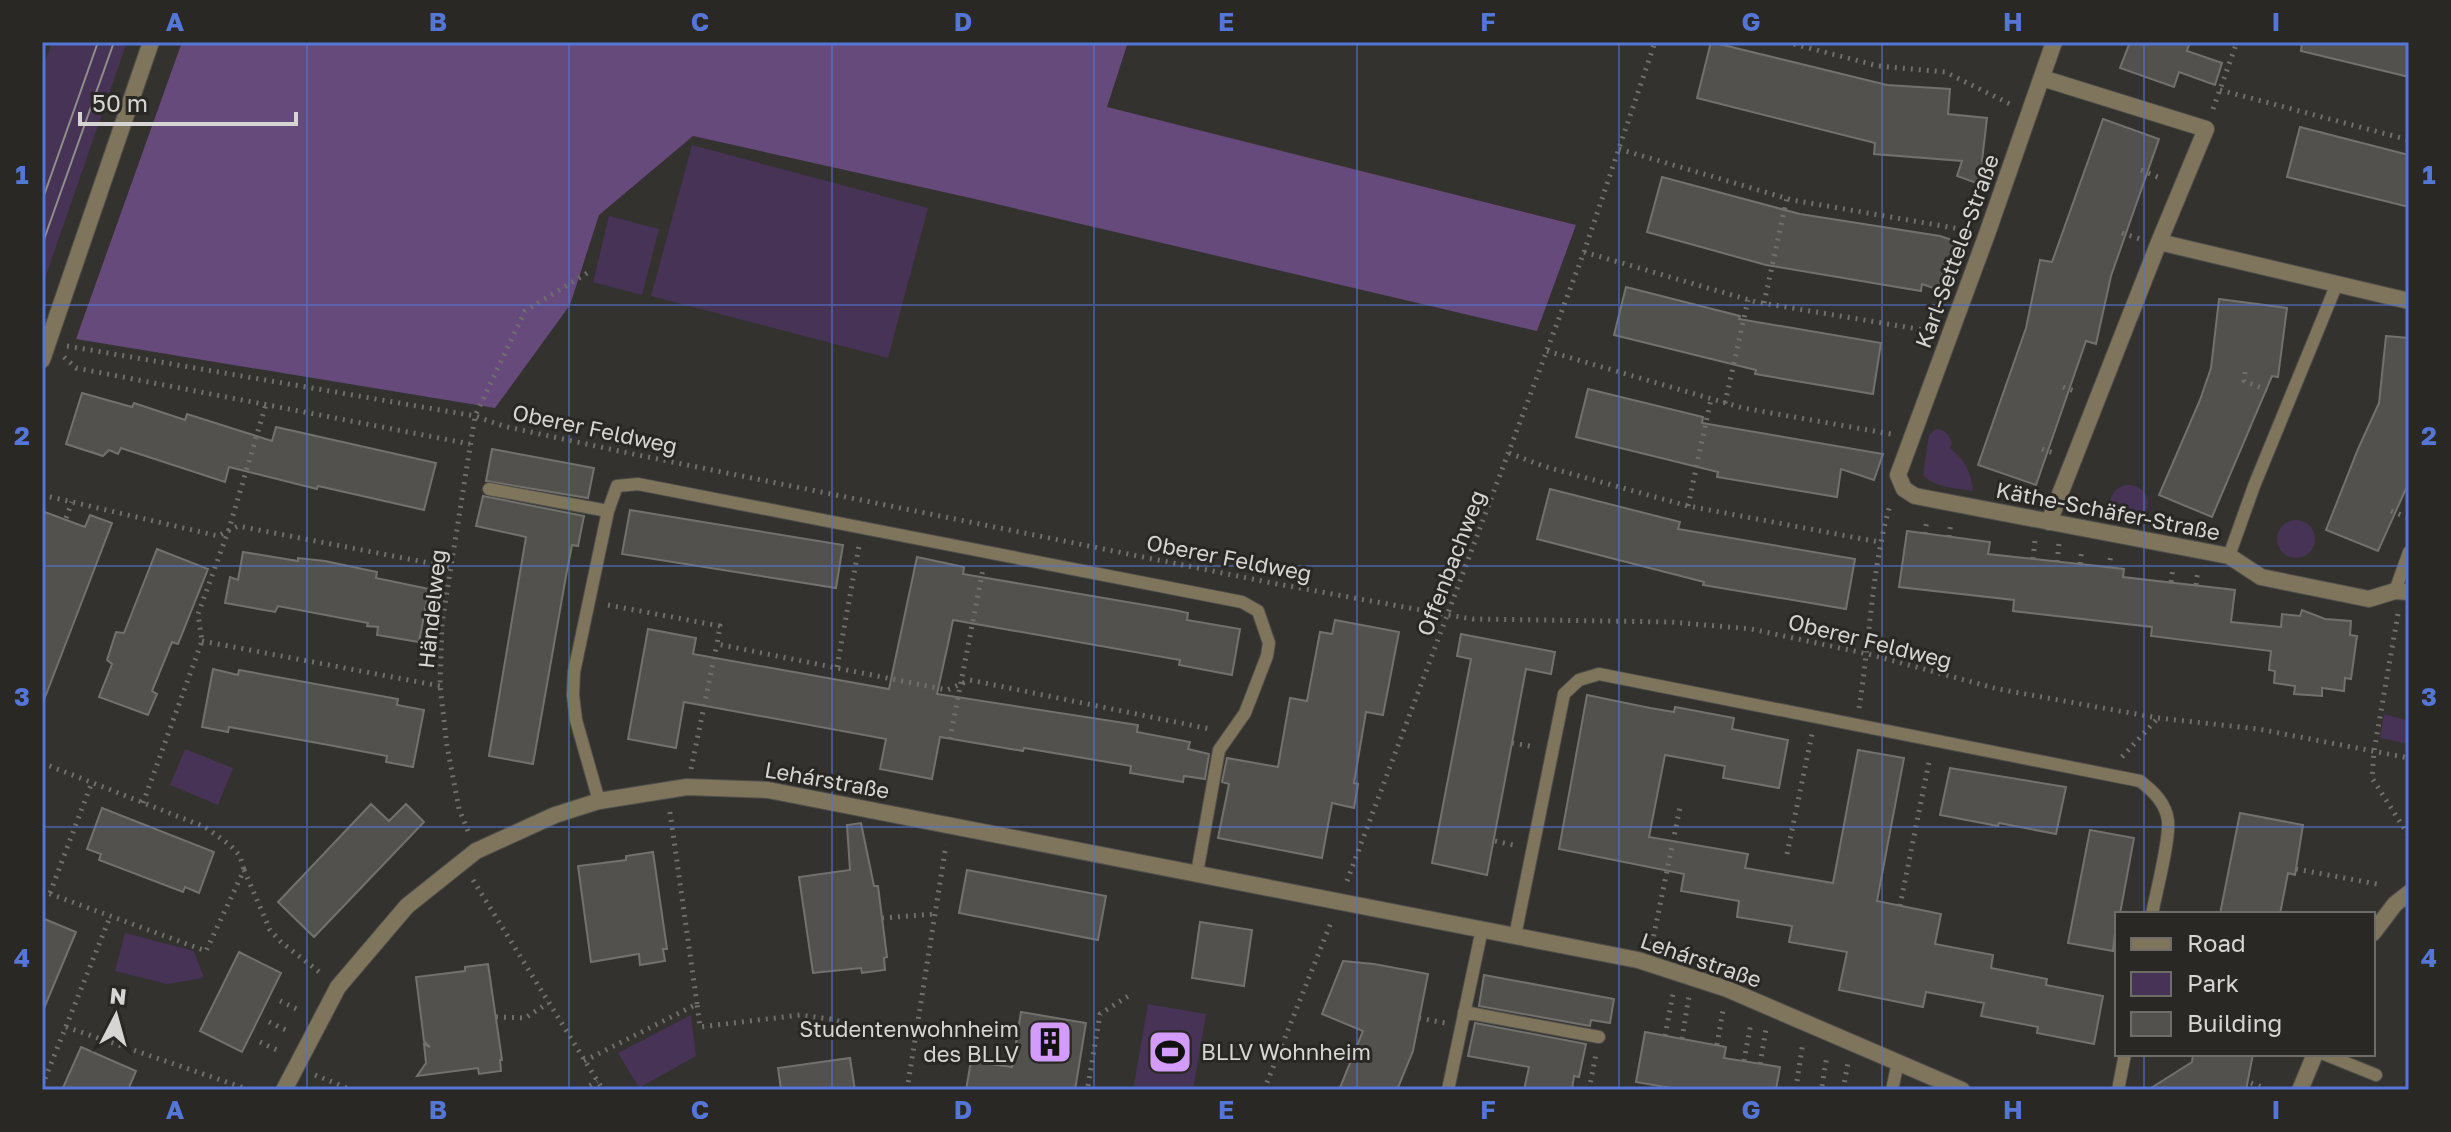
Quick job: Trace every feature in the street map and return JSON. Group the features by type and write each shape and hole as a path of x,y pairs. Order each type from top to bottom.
{"street":[{"path":"42,360 151,42"},
{"name":"Karl-Settele-Straße","path":"1898,475 2054,42"},
{"path":"2042,78 2206,129 2049,522"},
{"path":"2159,242 2409,301"},
{"name":"Käthe-Schäfer-Straße","path":"1898,475 1904,489 1915,496 2229,556 2261,577 2369,599 2402,591"},
{"name":"Lehárstraße","path":"284,1090 338,987 407,906 461,860 555,815 599,801 687,787 768,790 1648,963 1727,989 1962,1090"},
{"path":"2375,930 2402,891"},
{"path":"2300,1090 2314,1056"}],"lane":[{"path":"2229,556 2336,286"},
{"path":"599,801 576,720 574,672 608,511 617,486 638,484 1242,602 1258,611 1269,643 1267,656 1245,713 1219,750 1197,873"},
{"path":"489,489 608,511"},
{"path":"2402,591 2409,552"},
{"path":"1515,936 1564,694 1579,680 1599,674 2107,772 2140,781 2154,792 2168,822 2152,912"},
{"path":"1448,1090 1482,929"},
{"path":"1464,1012 1599,1037"},
{"path":"2118,1090 2125,1056"},
{"path":"2329,1056 2376,1075"},
{"path":"1892,1090 1898,1062"}],"path":[{"name":"Offenbachweg","path":"1264,1090 1339,901 1584,252 1655,42"},
{"path":"1786,42 1878,66 1945,72 2030,114"},
{"path":"2206,129 2237,42"},
{"path":"2220,90 2409,140"},
{"path":"1619,149 1787,198 1987,234"},
{"path":"1764,303 1787,198"},
{"path":"1584,252 1748,300 1951,334"},
{"name":"Händelweg","path":"476,851 459,809 440,686 442,623 475,416 525,311 592,270"},
{"path":"1725,403 1748,300"},
{"path":"48,343 76,368 470,444"},
{"name":"Oberer Feldweg","path":"48,343 475,416 503,426 1272,583 1448,615 1473,619 1671,622 1751,629 1868,654 1998,689 2158,718 2258,729 2409,758"},
{"path":"1547,351 1725,403 1911,437"},
{"path":"2245,372 2244,381 2289,400"},
{"path":"1688,506 1711,399"},
{"path":"143,803 202,641 198,614 229,529 266,404"},
{"path":"1509,453 1543,466 1688,506 1879,542"},
{"path":"1857,725 1868,654 1879,542 1898,475"},
{"path":"42,495 218,536 238,526 450,567"},
{"path":"66,518 72,502"},
{"path":"2391,511 2409,518"},
{"path":"837,667 862,529"},
{"path":"950,739 986,552"},
{"path":"588,601 720,626 687,787"},
{"path":"2398,611 2372,778 2409,836"},
{"path":"202,641 440,686"},
{"path":"717,644 947,690 970,680 1231,733"},
{"path":"1787,854 1816,717"},
{"path":"2107,772 2158,718"},
{"path":"1900,906 1934,741"},
{"path":"42,763 205,827 230,845 240,856 270,930 338,987"},
{"path":"50,894 92,782"},
{"path":"667,791 700,1027 800,1015 915,1039"},
{"path":"1648,963 1680,807"},
{"path":"907,1090 948,825"},
{"path":"461,860 603,1090"},
{"path":"2296,869 2402,891"},
{"path":"42,891 206,951 244,870"},
{"path":"882,918 935,914"},
{"path":"42,1086 110,917"},
{"path":"1665,1036 1685,973"},
{"path":"1682,1039 1685,973"},
{"path":"1717,1045 1727,989"},
{"path":"1088,1086 1100,1014 1133,993"},
{"path":"496,1017 525,1018 548,1003"},
{"path":"584,1061 697,1004"},
{"path":"1744,1061 1762,1004"},
{"path":"1760,1064 1762,1004"},
{"path":"1797,1081 1805,1023"},
{"path":"66,1027 250,1090"},
{"path":"1822,1086 1830,1034"},
{"path":"1589,1090 1599,1037"},
{"path":"295,1067 352,1090"},
{"path":"583,1090 597,1081"},
{"path":"2251,1083 2269,1090"}],"green space":[{"path":"52,42 127,42 42,287 42,70"},
{"path":"692,145 928,208 888,358 651,296"},
{"path":"609,216 659,229 642,295 593,282"},
{"path":"1936,429 1950,437 1950,448 1966,466 1973,491 1940,485 1923,475 1929,435"},
{"path":"2129,485 2142,491 2148,504 2142,517 2129,523 2116,517 2110,504 2116,491"},
{"path":"2296,520 2309,526 2315,539 2309,552 2296,558 2283,552 2277,539 2283,526"},
{"path":"2384,714 2409,721 2409,744 2380,738"},
{"path":"185,749 233,768 218,805 170,785"},
{"path":"125,933 194,951 204,978 167,984 115,971"},
{"name":"BLLV Wohnheim","path":"1148,1004 1206,1014 1193,1090 1133,1090"},
{"path":"691,1015 696,1056 639,1088 618,1053"}],"shaded area":[{"path":"182,42 1128,42 1107,107 1576,225 1537,331 693,136 599,215 570,305 495,408 76,339"}],"building":[{"path":"1711,42 1887,85 1950,89 1948,114 1987,118 1982,161 1987,163 1979,184 1957,176 1962,161 1874,154 1875,143 1697,98"},
{"path":"2130,42 2190,42 2187,51 2222,63 2215,85 2179,72 2174,87 2120,68"},
{"path":"2302,42 2409,42 2409,77 2301,51"},
{"path":"2103,119 2159,139 2111,276 2096,344 2086,341 2036,485 1978,465 2026,328 2040,260 2052,262"},
{"path":"2300,127 2409,155 2409,207 2287,177"},
{"path":"1662,177 1800,214 1940,236 1958,242 1942,291 1922,284 1921,291 1766,265 1647,232"},
{"path":"1626,287 1740,316 1739,319 1881,343 1873,394 1755,374 1756,370 1614,335"},
{"path":"2219,299 2287,308 2278,377 2272,376 2212,517 2159,495 2211,368"},
{"path":"2386,336 2409,338 2409,482 2378,551 2326,530 2379,403"},
{"path":"1588,389 1703,417 1702,423 1883,454 1874,480 1841,469 1837,497 1717,477 1718,472 1576,437"},
{"path":"82,393 132,407 134,403 185,420 187,414 272,441 276,427 436,463 424,510 318,486 317,489 229,467 225,482 121,448 118,454 109,450 103,456 66,444"},
{"path":"492,449 594,468 588,498 486,481"},
{"path":"1550,489 1680,522 1678,529 1855,559 1846,609 1703,585 1704,582 1537,539"},
{"path":"483,496 584,516 578,546 572,545 533,764 489,756 526,537 476,526"},
{"path":"630,510 843,545 836,588 622,554"},
{"path":"42,511 85,527 90,515 112,523 44,700"},
{"path":"1907,531 1990,542 1988,554 2124,569 2123,577 2235,590 2231,622 2281,627 2282,614 2300,616 2302,610 2325,619 2351,621 2350,635 2357,636 2351,679 2345,678 2344,691 2322,688 2322,696 2294,694 2295,686 2274,683 2275,671 2269,670 2271,651 2151,636 2152,627 2013,611 2014,600 1899,587"},
{"path":"157,549 208,569 178,644 172,642 152,691 157,694 148,715 99,697 112,664 107,660 116,632 124,633"},
{"path":"243,552 298,561 298,558 325,561 377,572 376,578 429,589 419,642 377,635 378,627 367,626 368,623 278,606 275,612 225,603 230,577 238,580"},
{"path":"917,557 964,567 963,574 1174,610 1188,613 1187,620 1240,629 1232,675 1179,665 1180,660 953,620 937,694 1138,725 1137,732 1190,742 1188,749 1209,754 1205,779 1184,776 1183,782 1130,773 1131,766 940,737 932,779 880,769 886,739 684,702 676,748 628,739 648,629 696,638 693,654 889,689"},
{"path":"1335,620 1399,632 1383,715 1366,712 1354,783 1358,784 1354,808 1332,803 1322,858 1218,838 1229,784 1222,782 1227,758 1278,767 1290,698 1307,701 1320,632 1332,634"},
{"path":"1461,634 1555,652 1551,674 1526,669 1487,875 1432,863 1471,659 1457,656"},
{"path":"213,669 238,675 239,670 398,699 397,705 424,710 413,767 386,762 387,756 229,727 228,732 202,727"},
{"path":"1587,695 1674,712 1675,707 1734,718 1732,729 1788,740 1779,788 1723,778 1725,766 1665,755 1649,837 1748,854 1745,868 1833,883 1858,750 1904,758 1877,901 1941,914 1935,944 1993,955 1991,968 2047,979 2046,985 2103,996 2094,1044 2037,1033 2038,1027 1981,1016 1984,1003 1926,992 1923,1007 1839,990 1847,952 1789,942 1792,926 1737,917 1739,901 1681,891 1684,874 1559,849"},
{"path":"1950,768 2066,787 2056,834 1940,815"},
{"path":"371,804 389,821 406,804 424,822 314,937 278,902"},
{"path":"102,808 214,852 199,893 185,887 183,892 99,860 101,854 87,849"},
{"path":"2240,813 2303,825 2295,875 2288,873 2280,912 2220,912"},
{"path":"861,823 874,886 878,886 887,957 884,958 885,970 862,973 861,968 813,973 799,877 850,870 847,825"},
{"path":"2090,830 2134,838 2120,912 2115,912 2113,951 2068,943"},
{"path":"653,852 667,949 663,949 665,961 640,965 639,954 591,962 578,866 626,860 626,856"},
{"path":"967,870 1106,896 1098,940 959,913"},
{"path":"42,918 76,932 42,1013"},
{"path":"1200,922 1252,930 1244,986 1192,978"},
{"path":"239,952 281,973 242,1052 200,1031"},
{"path":"1343,961 1428,974 1413,1051 1397,1090 1339,1090 1363,1031 1322,1014"},
{"path":"488,964 501,1071 479,1074 478,1068 417,1076 426,1063 424,1044 430,1047 424,1041 416,977 465,971 465,967"},
{"path":"1484,975 1614,999 1610,1023 1591,1020 1590,1026 1479,1006"},
{"name":"Studentenwohnheim des BLLV","path":"1021,1012 1086,1023 1075,1090 966,1090 971,1061 1012,1067"},
{"path":"1475,1023 1586,1044 1579,1077 1574,1076 1572,1090 1524,1090 1529,1067 1468,1056"},
{"path":"1645,1032 1726,1047 1724,1058 1780,1067 1776,1090 1682,1090 1636,1082"},
{"path":"81,1047 136,1071 128,1090 62,1090"},
{"path":"2193,1056 2253,1056 2246,1090 2148,1090 2192,1062"},
{"path":"850,1058 855,1090 781,1090 778,1068"}],"tram line":[{"path":"42,201 98,42"},
{"path":"42,245 114,42"}],"place":[{"name":"Studentenwohnheim des BLLV","path":"1050,1042"},
{"name":"BLLV Wohnheim","path":"1170,1052"}]}
